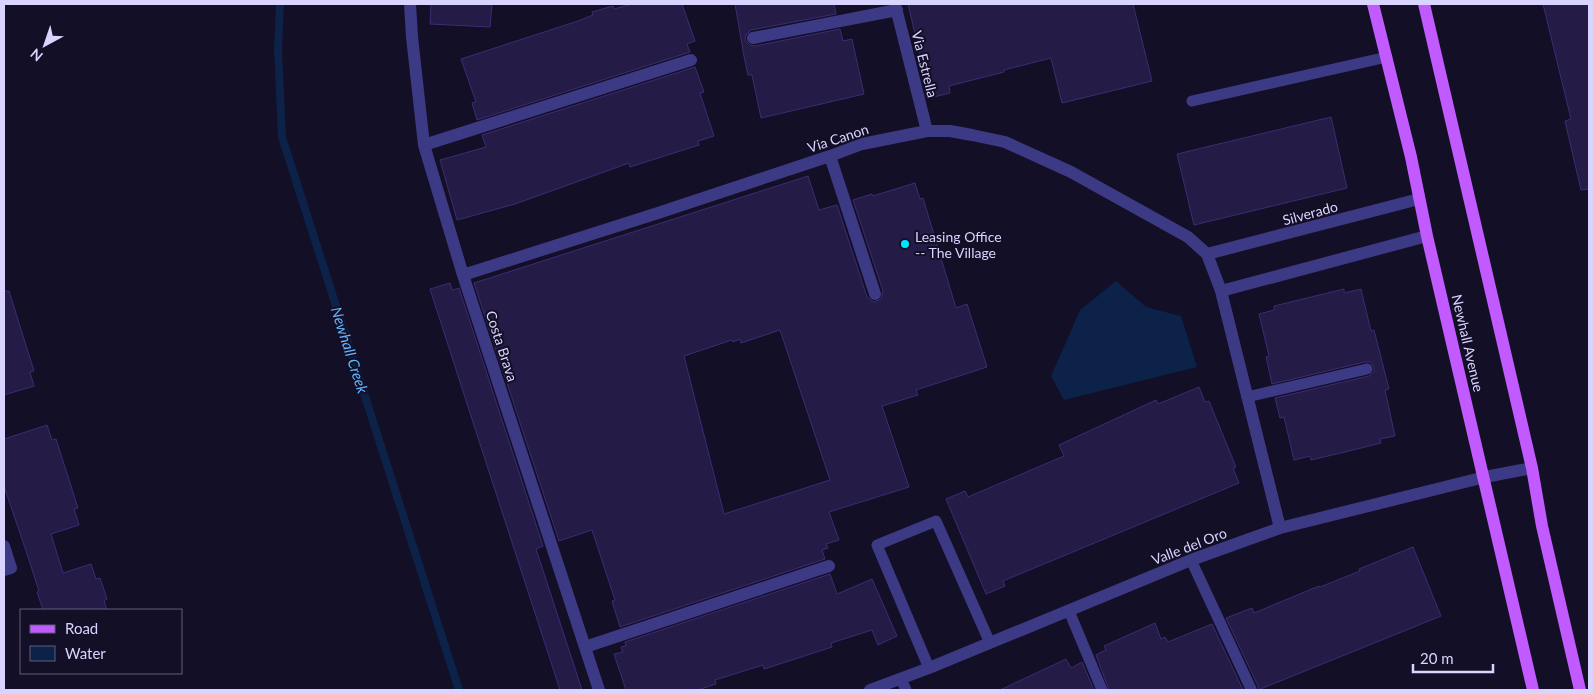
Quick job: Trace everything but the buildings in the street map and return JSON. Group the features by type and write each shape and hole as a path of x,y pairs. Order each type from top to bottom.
{"main road":[{"name":"Newhall Avenue","path":"1374,4 1533,690"},
{"path":"1424,4 1532,468 1542,526 1580,690"}],"street":[{"name":"Costa Brava","path":"410,4 424,145 463,275 599,690"},
{"path":"753,38 896,7"},
{"name":"Via Estrella","path":"896,7 927,130"},
{"path":"424,145 691,60"},
{"name":"Via Canon","path":"463,275 862,144 927,130 950,131 1005,142 1071,172 1188,237 1207,254"},
{"path":"830,156 875,294"},
{"name":"Silverado","path":"1207,254 1420,199"},
{"path":"1221,291 1428,236"},
{"path":"1207,254 1221,291 1280,528"},
{"name":"Valle del Oro","path":"870,690 904,685 929,668 1191,560 1280,528 1485,477 1532,468"},
{"path":"4,546 11,568 4,570"},
{"path":"584,647 829,566"}],"lane":[{"path":"1192,101 1387,57"},
{"path":"1247,397 1367,369"},
{"path":"929,668 877,545 936,521 990,643"},
{"path":"1191,560 1251,689"},
{"path":"1068,612 1102,690"}],"water":[{"path":"1116,281 1146,307 1181,316 1197,367 1064,400 1051,376 1080,310"}],"waterway":[{"name":"Newhall Creek","path":"280,4 278,49 282,137 459,690"}],"place":[{"name":"Leasing Office -- The Village","path":"905,244"}]}
